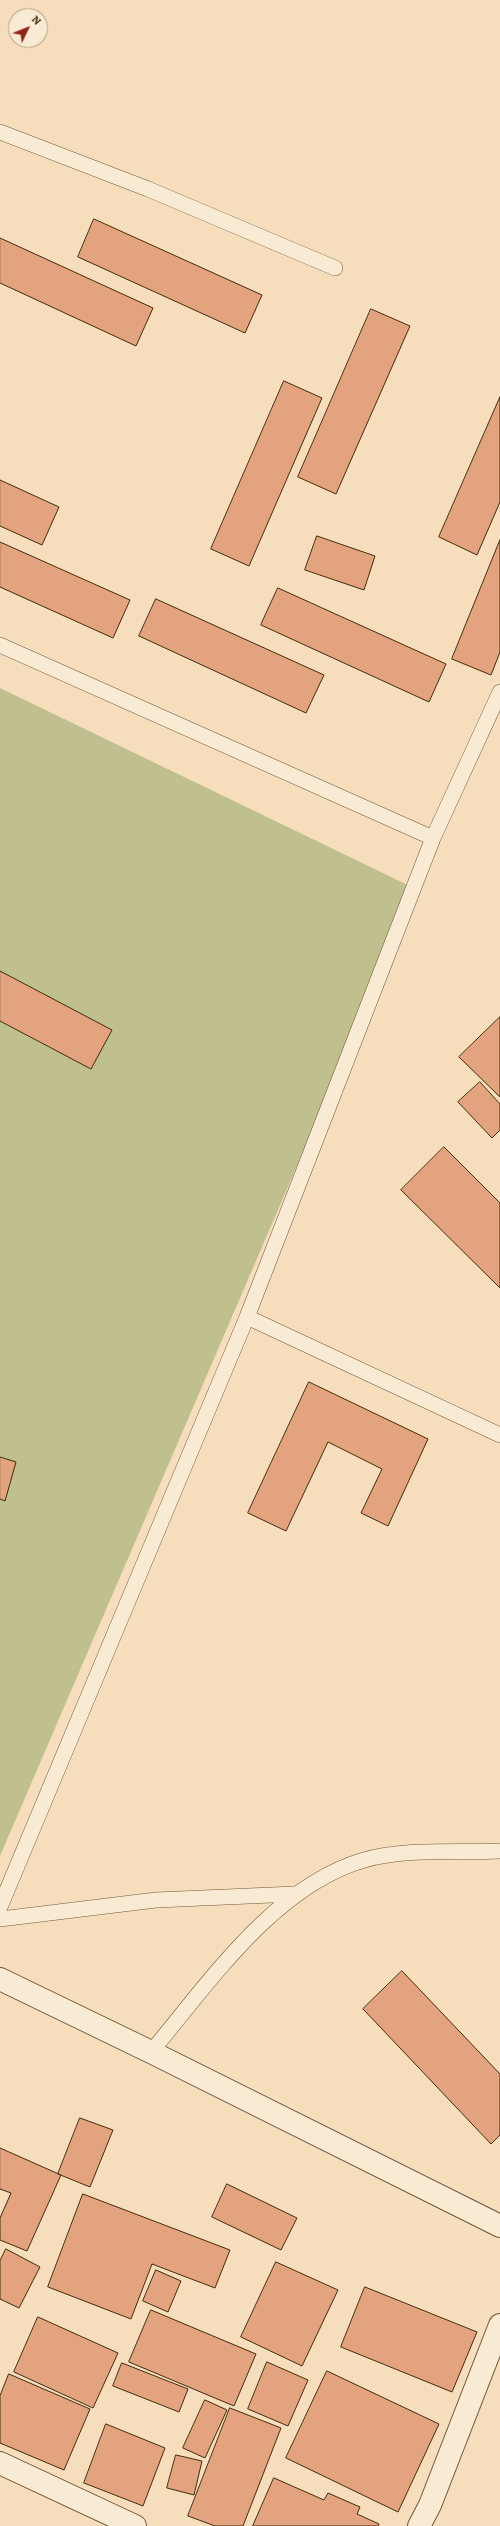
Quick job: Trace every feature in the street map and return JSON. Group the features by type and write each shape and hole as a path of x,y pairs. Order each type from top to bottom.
{"street":[{"path":"0,1979 151,2052 500,2226"},
{"path":"419,2526 430,2505 500,2325"},
{"path":"0,2463 135,2526"}],"lane":[{"path":"0,132 148,189 335,268"},
{"path":"0,645 434,838"},
{"path":"0,1907 248,1317 434,838 500,692"},
{"path":"248,1317 500,1435"},
{"path":"151,2052 233,1954 295,1894 339,1868 366,1860 398,1855 500,1851"},
{"path":"0,1919 156,1900 295,1894"}],"green space":[{"path":"0,688 416,889 0,1856"}],"building":[{"path":"94,219 262,295 245,333 78,257"},
{"path":"0,238 153,308 136,346 0,283"},
{"path":"371,309 410,326 336,494 298,477"},
{"path":"284,381 322,398 249,566 211,549"},
{"path":"500,397 500,502 477,555 439,537"},
{"path":"0,480 59,507 42,545 0,526"},
{"path":"317,536 375,556 364,590 305,570"},
{"path":"500,540 500,652 491,675 452,659"},
{"path":"0,542 130,600 113,638 0,587"},
{"path":"278,588 446,664 429,702 261,625"},
{"path":"156,599 324,675 306,713 139,636"},
{"path":"0,971 112,1030 91,1069 0,1021"},
{"path":"500,1017 500,1097 459,1057"},
{"path":"480,1082 500,1104 500,1130 492,1138 458,1102"},
{"path":"444,1147 500,1203 500,1288 401,1190"},
{"path":"309,1382 428,1439 388,1526 361,1513 382,1469 328,1442 286,1531 248,1513"},
{"path":"0,1457 16,1462 5,1501 0,1499"},
{"path":"402,1971 500,2074 500,2135 491,2144 363,2009"},
{"path":"80,2118 113,2130 90,2187 58,2174"},
{"path":"0,2148 61,2175 27,2251 0,2240 0,2218 11,2193 0,2189"},
{"path":"227,2184 297,2218 281,2250 212,2217"},
{"path":"83,2194 230,2250 215,2288 152,2264 131,2319 48,2287"},
{"path":"6,2249 40,2267 19,2308 0,2299 0,2261"},
{"path":"276,2262 338,2290 302,2366 241,2337"},
{"path":"156,2270 181,2281 168,2312 143,2301"},
{"path":"365,2287 477,2332 452,2392 341,2347"},
{"path":"151,2310 256,2354 234,2406 129,2362"},
{"path":"38,2317 118,2353 93,2408 14,2372"},
{"path":"267,2362 308,2380 288,2426 248,2409"},
{"path":"122,2363 188,2389 179,2412 113,2386"},
{"path":"327,2371 439,2424 398,2512 286,2458"},
{"path":"9,2374 90,2409 64,2470 0,2443 0,2396"},
{"path":"205,2400 227,2410 205,2458 183,2448"},
{"path":"230,2408 281,2428 243,2526 215,2526 188,2516"},
{"path":"106,2424 165,2448 143,2506 84,2483"},
{"path":"176,2455 202,2461 194,2495 167,2488"},
{"path":"274,2478 324,2500 328,2493 360,2507 357,2514 379,2524 378,2526 253,2526"}]}
